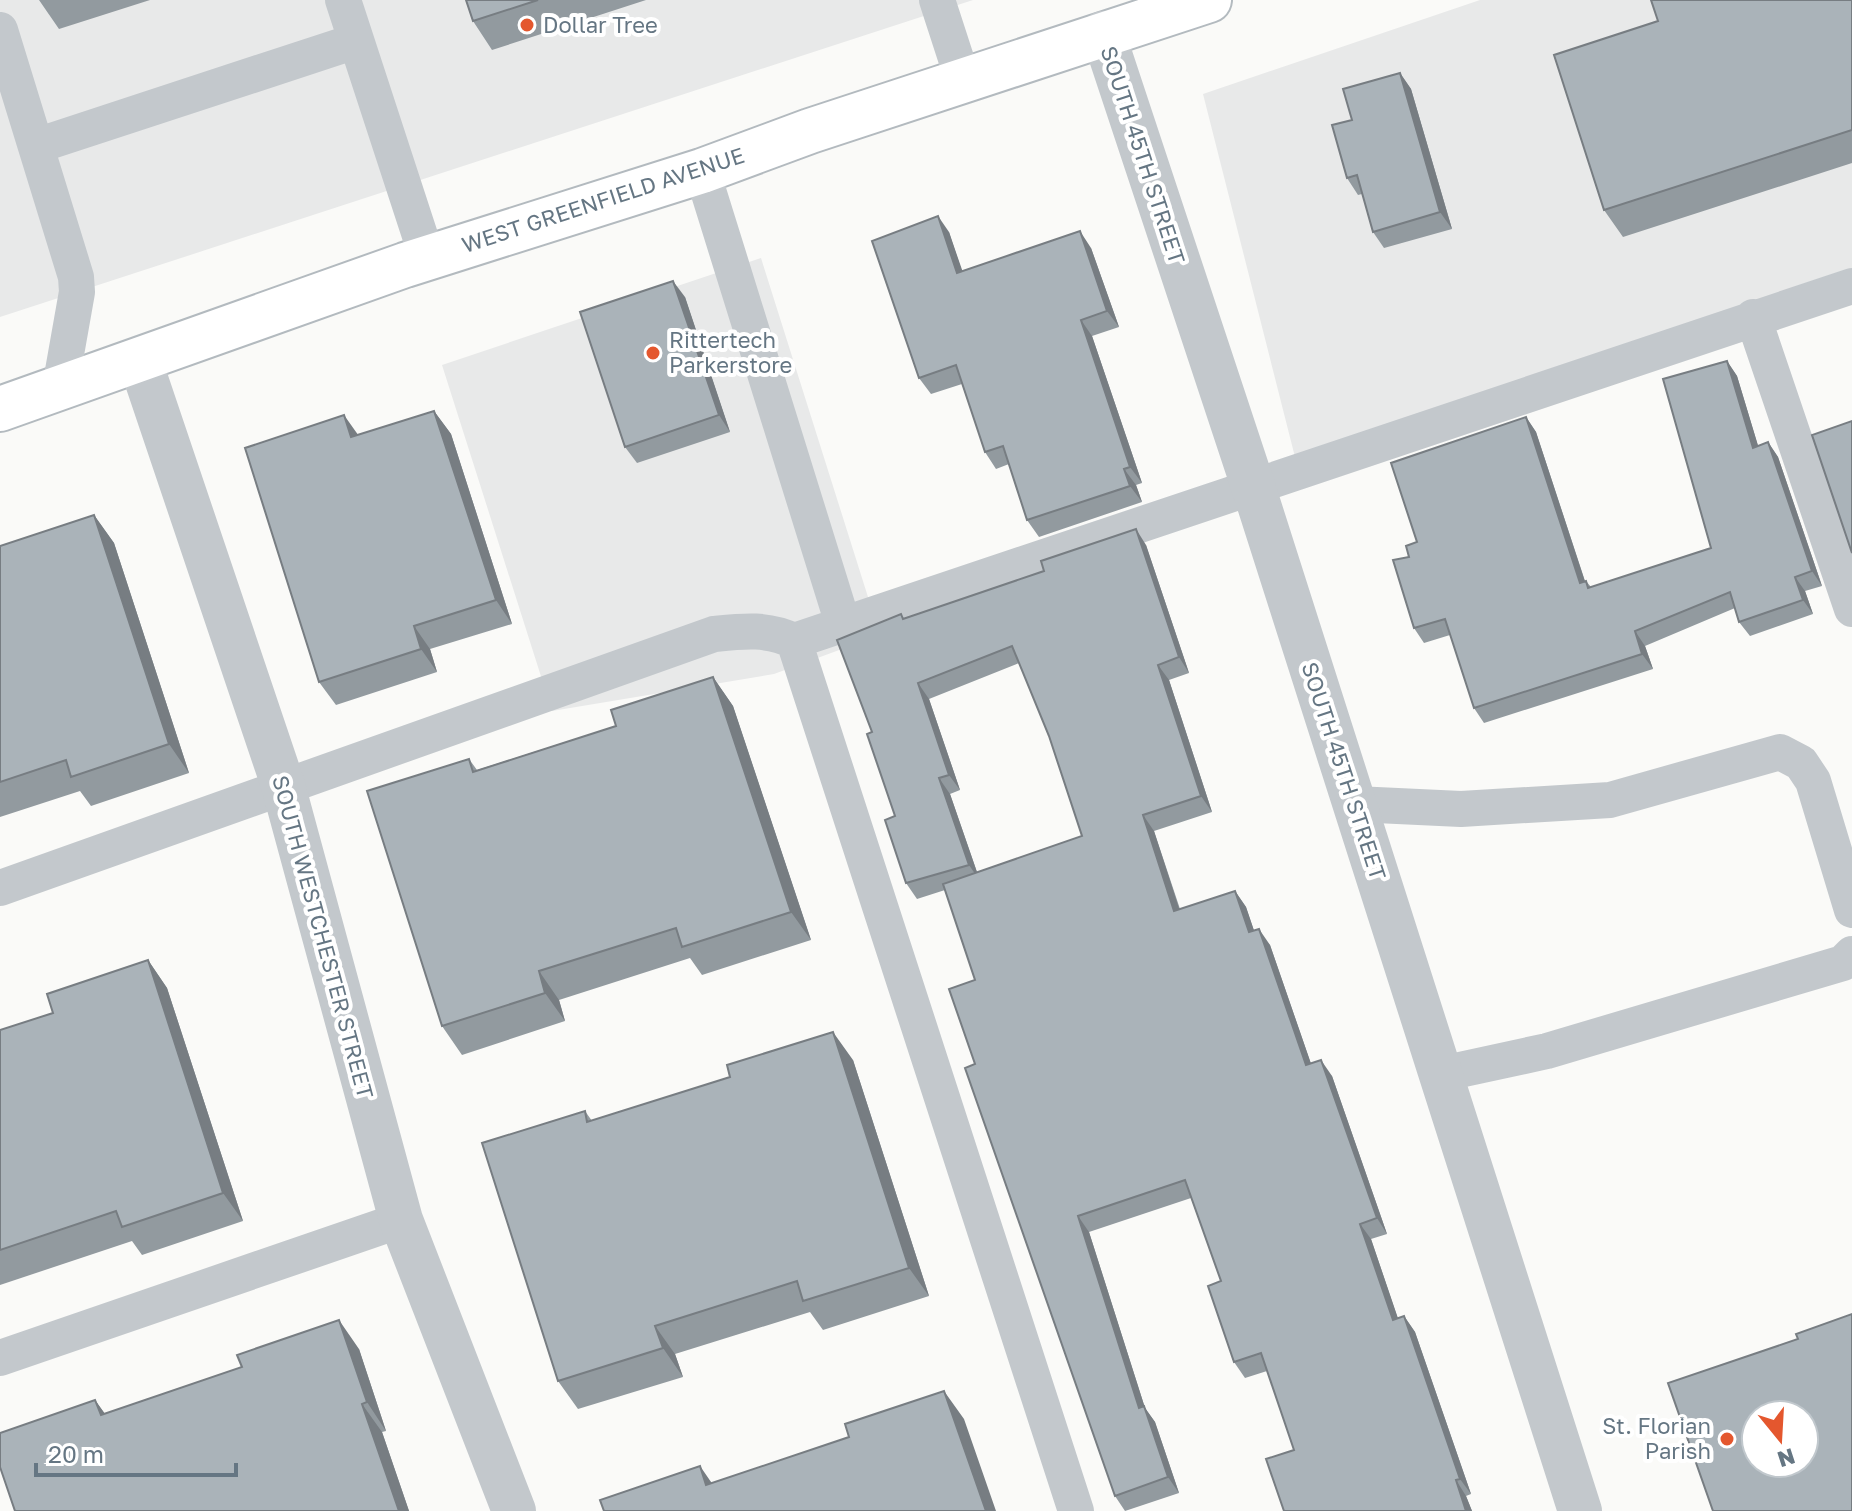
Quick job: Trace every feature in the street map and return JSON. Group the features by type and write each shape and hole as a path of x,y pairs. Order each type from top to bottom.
{"main road":[{"name":"WEST GREENFIELD AVENUE","path":"0,409 427,257 702,171 963,80 1209,0"}],"street":[{"name":"SOUTH 45TH STREET","path":"1103,33 1254,489 1580,1511"},
{"name":"SOUTH WESTCHESTER STREET","path":"140,361 283,785 401,1220 514,1511"}],"lane":[{"path":"343,0 427,257"},
{"path":"937,0 963,80"},
{"path":"0,30 76,277 77,292 60,388"},
{"path":"36,146 356,41"},
{"path":"702,171 843,624"},
{"path":"0,888 714,634 763,632 794,641 1852,286"},
{"path":"1753,317 1852,609"},
{"path":"794,641 1076,1511"},
{"path":"1355,804 1461,809 1610,800 1780,752 1801,763 1813,781 1852,910"},
{"path":"1441,1074 1547,1051 1843,963 1852,954"},
{"path":"0,1358 401,1220"}],"shaded area":[{"path":"0,0 973,0 0,317"},
{"path":"1480,0 1852,0 1852,279 1296,461 1203,94"},
{"path":"761,258 880,635 774,674 552,711 442,365"}],"building":[{"path":"466,0 538,0 473,21"},
{"path":"1651,0 1852,0 1852,130 1604,210 1554,55 1658,21"},
{"path":"1400,73 1440,212 1373,232 1357,175 1347,178 1332,125 1352,120 1343,89"},
{"path":"938,216 957,273 1080,231 1107,311 1081,320 1130,467 1124,469 1130,486 1027,520 1003,446 985,452 956,365 919,378 872,241"},
{"path":"673,281 719,415 625,447 580,312"},
{"path":"1727,361 1753,448 1768,442 1812,571 1795,577 1803,600 1739,622 1730,592 1635,631 1642,654 1474,708 1445,619 1414,628 1393,560 1409,557 1406,546 1417,542 1391,463 1526,417 1580,583 1586,581 1588,588 1711,548 1663,379"},
{"path":"434,411 496,600 414,626 421,649 319,682 245,448 344,415 351,437"},
{"path":"1852,421 1852,553 1812,435"},
{"path":"94,515 169,744 71,777 66,760 0,782 0,546"},
{"path":"1136,529 1179,657 1158,665 1201,796 1143,815 1174,911 1235,891 1249,932 1259,929 1306,1065 1321,1060 1377,1218 1360,1224 1393,1320 1404,1316 1460,1479 1456,1480 1466,1511 1284,1511 1266,1459 1294,1450 1261,1353 1234,1362 1208,1286 1221,1281 1185,1180 1078,1216 1139,1408 1144,1406 1168,1477 1115,1496 965,1068 975,1064 949,989 975,980 943,884 1082,836 1049,736 1012,646 918,683 949,775 939,778 969,865 906,883 885,820 895,816 867,734 872,732 837,640 901,614 903,619 1044,571 1041,561"},
{"path":"713,677 791,912 682,947 676,928 539,971 545,993 442,1026 367,791 469,759 473,772 616,726 611,710"},
{"path":"148,960 223,1193 122,1227 116,1211 0,1250 0,1030 53,1013 47,994"},
{"path":"833,1032 909,1268 803,1301 797,1281 655,1326 663,1348 558,1381 482,1143 585,1111 587,1122 730,1077 727,1065"},
{"path":"1852,1314 1852,1511 1713,1511 1668,1383 1798,1339 1796,1334"},
{"path":"339,1320 367,1402 362,1404 399,1511 15,1511 0,1467 0,1433 95,1400 101,1415 242,1367 237,1355"},
{"path":"944,1391 986,1511 604,1511 600,1500 700,1466 706,1485 849,1437 845,1424"}],"place":[{"name":"Dollar Tree","path":"527,25"},
{"name":"Rittertech Parkerstore","path":"653,353"},
{"name":"St. Florian Parish","path":"1727,1439"}]}
